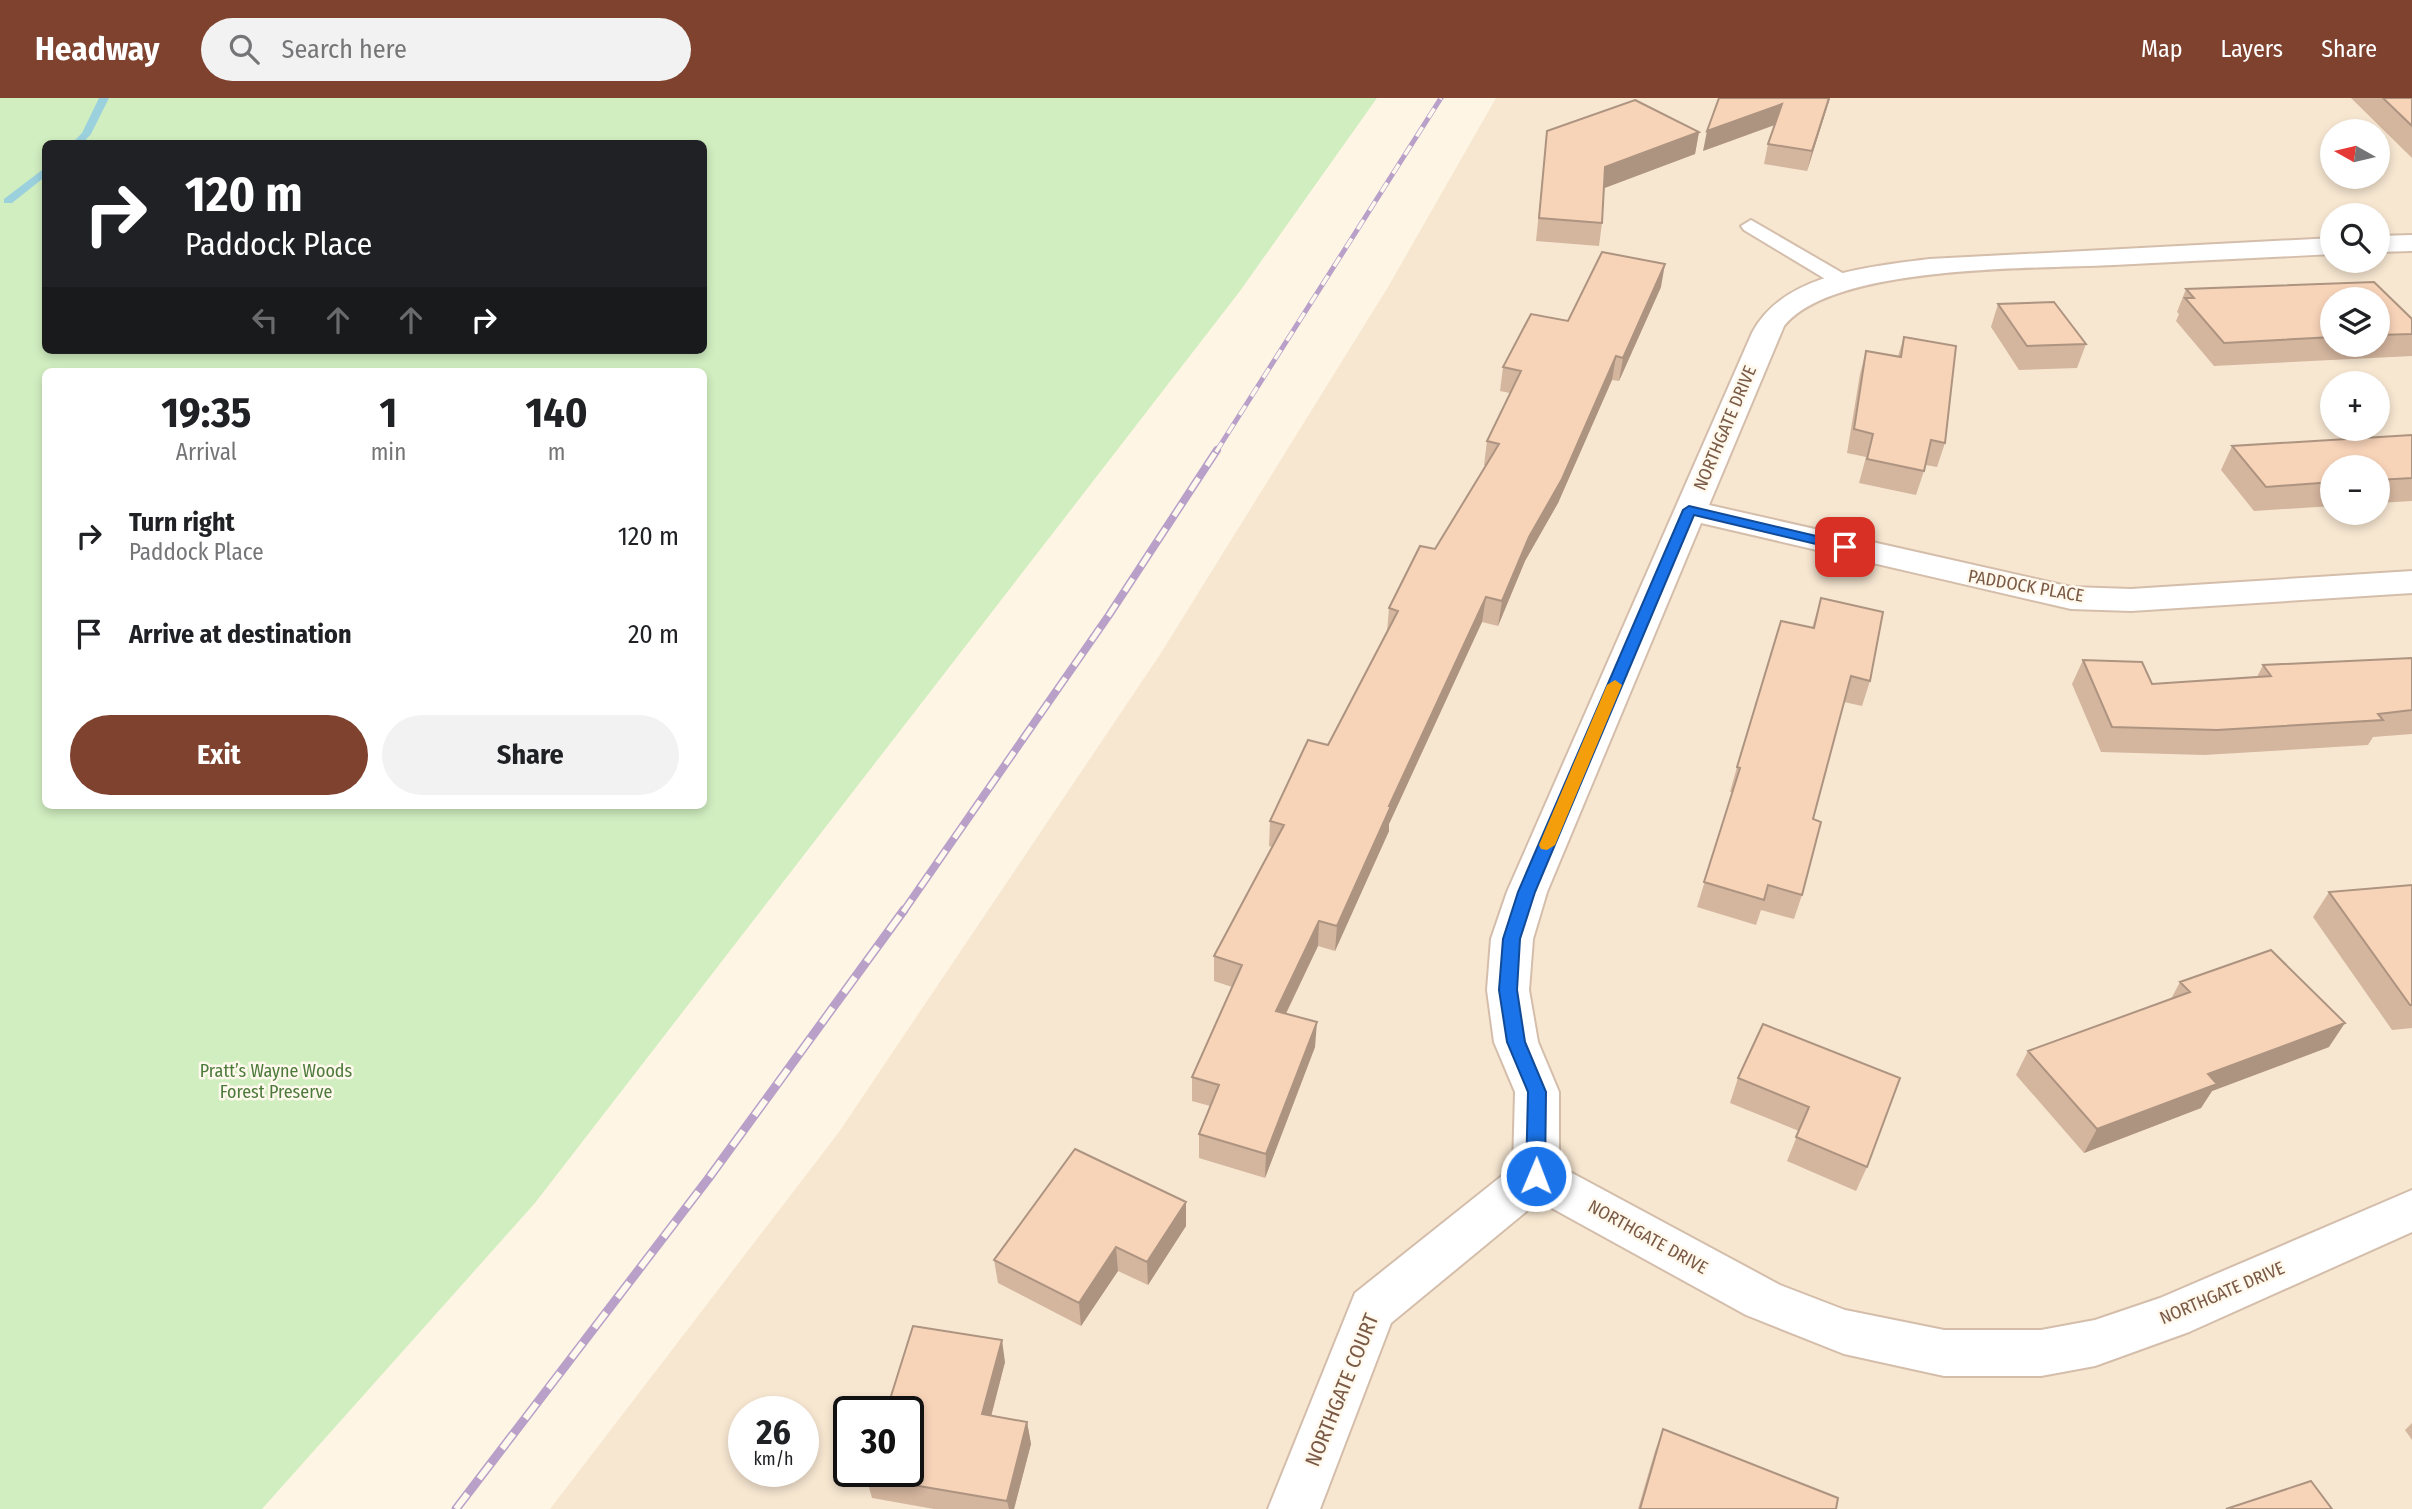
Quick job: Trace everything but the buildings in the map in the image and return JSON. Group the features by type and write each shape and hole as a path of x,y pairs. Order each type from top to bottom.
{"street":[{"path":"2390,244 2412,243"},
{"name":"NORTHGATE DRIVE","path":"2320,247 1948,265 1897,270 1844,282 1805,298 1778,314 1766,333 1689,510 1527,892 1512,939 1508,990 1516,1042 1537,1092 1536,1176 1763,1300 1844,1332 1944,1353 2041,1353 2095,1343 2172,1316 2412,1210"},
{"name":"PADDOCK PLACE","path":"1689,510 2027,590 2071,597 2131,600 2412,582"},
{"name":"NORTHGATE COURT","path":"1294,1509 1372,1309 1536,1176"}],"lane":[{"path":"1751,226 1844,282"}],"shaded area":[{"path":"1496,98 2412,98 2412,1509 550,1509 839,1132 1161,653 1388,287"}],"green space":[{"name":"Pratt’s Wayne Woods Forest Preserve","path":"0,98 1377,98 1240,291 535,1203 262,1509 0,1509"}],"waterway":[{"path":"80,140 86,134 104,98"},
{"path":"8,201 42,173"}],"railway":[{"path":"1216,452 1441,98"},
{"path":"903,912 1109,615 1217,450"},
{"path":"456,1509 708,1179 904,910"}],"slow traffic":[{"path":"1547,845 1615,685"}],"route":[{"path":"1536,1176 1537,1092 1516,1042 1508,990 1512,939 1527,892 1689,510 1845,547"}]}
